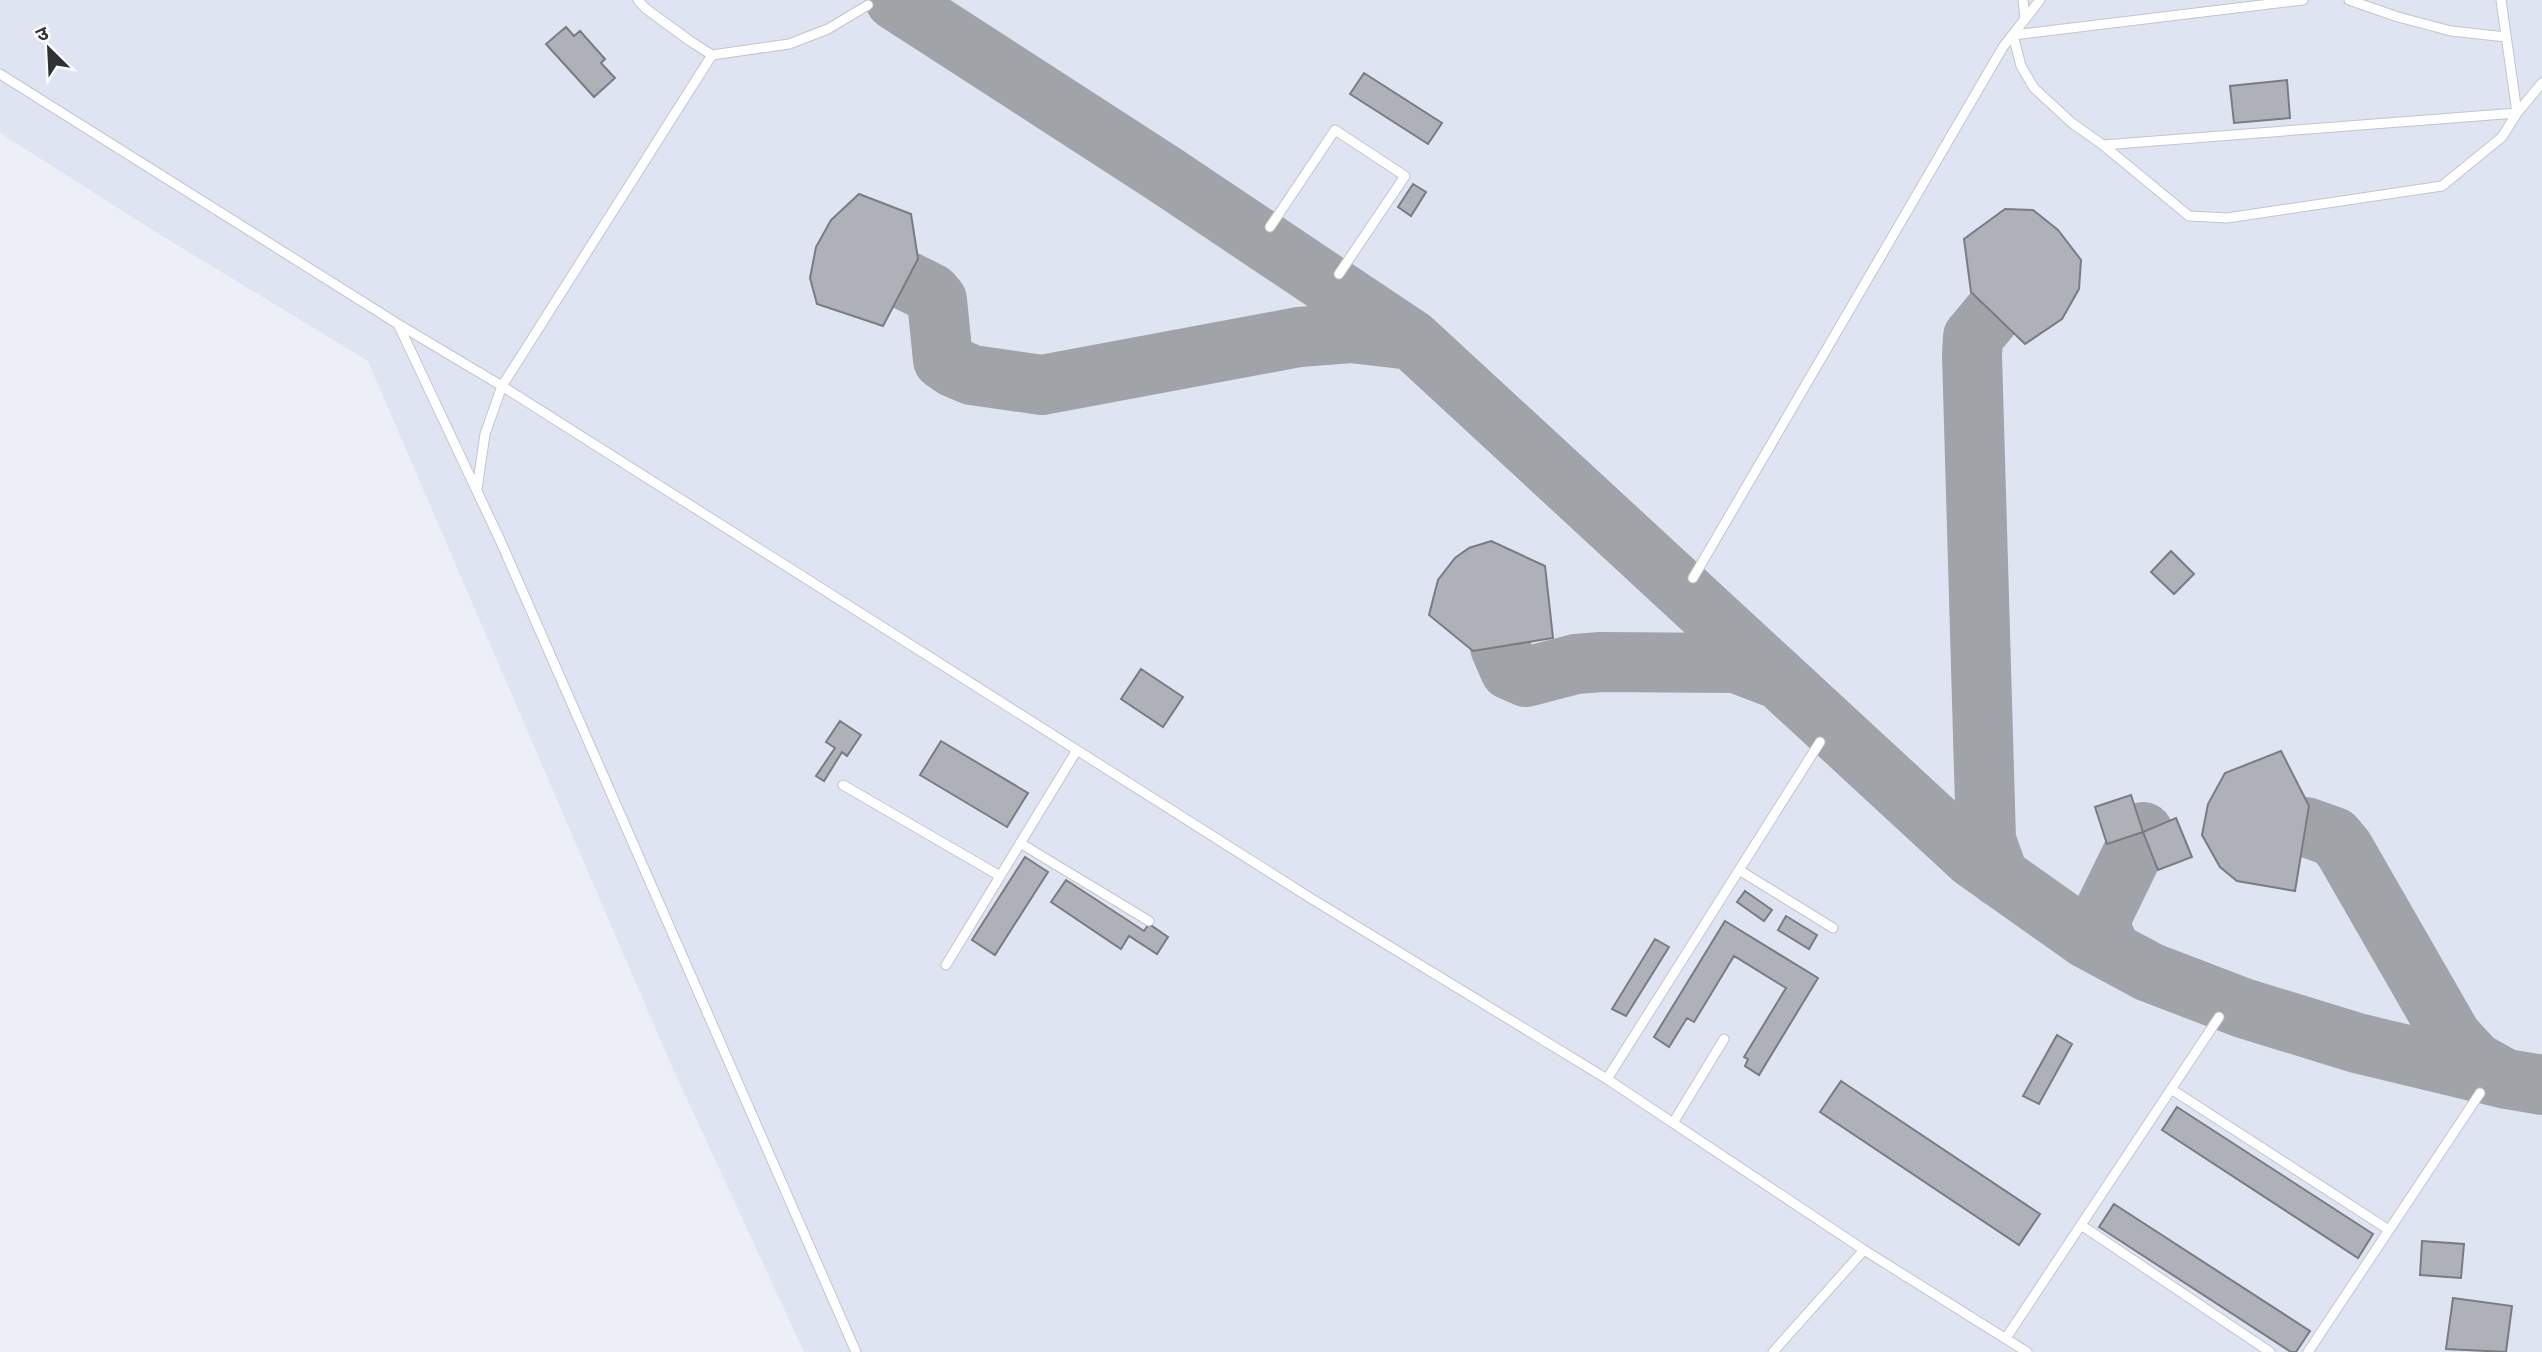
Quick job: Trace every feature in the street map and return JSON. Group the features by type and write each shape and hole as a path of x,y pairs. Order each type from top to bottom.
{"lane":[{"path":"638,0 681,35 712,54 789,44 828,29 868,5"},
{"path":"2023,0 2025,19"},
{"path":"1693,578 2003,47 2040,0"},
{"path":"2013,35 2303,0"},
{"path":"2349,0 2398,18 2451,30 2506,37"},
{"path":"2501,0 2517,113"},
{"path":"2013,35 2021,66 2034,88 2071,123 2103,145 2189,216 2227,218 2442,186 2502,137 2517,113 2542,83"},
{"path":"477,491 485,434 502,386 712,54"},
{"path":"0,74 398,324 502,386 1312,899 1607,1079 1864,1250 2027,1352"},
{"path":"2103,145 2517,113"},
{"path":"1270,227 1335,130 1405,176 1339,274"},
{"path":"398,324 477,491 856,1352"},
{"path":"1607,1079 1820,742"},
{"path":"946,965 1077,750"},
{"path":"843,785 1000,876"},
{"path":"1020,843 1149,921"},
{"path":"1739,870 1833,928"},
{"path":"2006,1338 2219,1017"},
{"path":"1673,1123 1724,1039"},
{"path":"2171,1089 2389,1230"},
{"path":"2308,1352 2480,1093"},
{"path":"2081,1225 2270,1352"},
{"path":"1773,1352 1864,1250"}],"shaded area":[{"path":"0,0 2542,0 2542,1352 804,1352 669,1060 368,361 159,234 0,133"}],"building":[{"path":"566,27 574,36 580,31 605,59 601,63 615,78 594,97 546,44"},
{"path":"1364,73 1442,123 1428,144 1350,94"},
{"path":"2287,80 2290,118 2234,123 2230,86"},
{"path":"1413,184 1426,192 1411,216 1398,207"},
{"path":"859,194 911,214 918,259 883,326 817,304 810,278 816,247 831,220"},
{"path":"2005,209 2033,210 2058,230 2081,260 2079,289 2062,319 2025,344 1971,292 1964,239"},
{"path":"1491,541 1545,566 1553,638 1473,651 1429,615 1438,580 1455,558 1469,548"},
{"path":"2171,551 2194,574 2174,594 2151,572"},
{"path":"1141,669 1183,697 1163,727 1121,699"},
{"path":"840,721 861,735 847,756 842,752 824,781 816,776 835,748 826,742"},
{"path":"941,741 1028,793 1007,827 920,775"},
{"path":"2281,751 2309,806 2295,891 2237,881 2220,867 2202,835 2208,804 2225,773"},
{"path":"2131,795 2143,832 2107,844 2095,807"},
{"path":"2176,818 2192,857 2158,870 2143,832"},
{"path":"1025,857 1048,872 995,955 972,940"},
{"path":"1066,880 1144,931 1149,924 1168,937 1157,954 1129,936 1121,949 1051,902"},
{"path":"1745,891 1772,910 1764,921 1737,902"},
{"path":"1786,916 1817,935 1809,949 1778,930"},
{"path":"1725,921 1818,978 1759,1075 1745,1066 1748,1059 1744,1057 1786,988 1734,956 1694,1022 1687,1018 1669,1047 1654,1037"},
{"path":"1655,939 1669,947 1626,1016 1612,1009"},
{"path":"2057,1035 2072,1044 2039,1104 2023,1096"},
{"path":"1841,1081 2040,1214 2019,1245 1820,1112"},
{"path":"2177,1107 2373,1234 2358,1258 2162,1130"},
{"path":"2114,1204 2310,1331 2296,1352 2291,1352 2099,1227"},
{"path":"2422,1241 2464,1244 2461,1278 2420,1275"},
{"path":"2453,1298 2512,1306 2506,1352 2446,1349"}],"taxiway":[{"path":"895,0 1164,174 1412,340 1973,858 2086,938 2149,972 2243,1008 2357,1043 2542,1085"},
{"path":"907,281 931,293 937,300 943,360 972,375 1042,385 1299,337 1351,333 1411,340"},
{"path":"1993,313 1973,337 1972,355 1986,840 1999,877"},
{"path":"1500,647 1510,670 1526,677 1576,664 1601,662 1736,663 1775,678"},
{"path":"2306,827 2334,837 2344,849 2452,1037 2475,1062 2500,1076"},
{"path":"2111,951 2101,928 2103,914 2143,832"}]}
